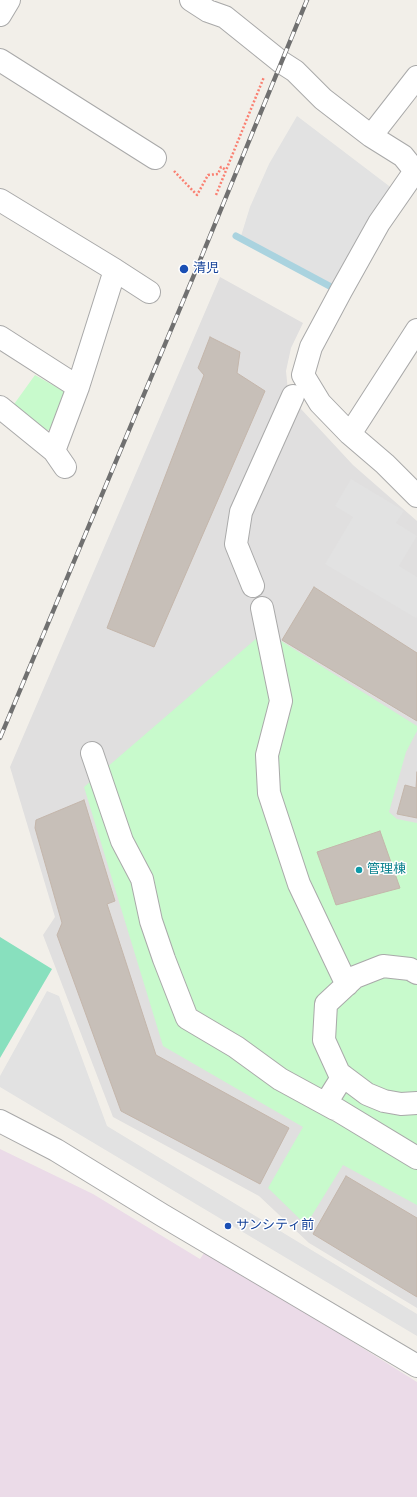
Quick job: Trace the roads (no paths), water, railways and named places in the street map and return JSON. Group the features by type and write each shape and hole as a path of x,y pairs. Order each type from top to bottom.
{"street":[{"path":"0,15 9,0"},
{"path":"191,0 208,11 225,17 295,71 323,99 371,136 403,156 415,171 379,223 348,278 311,347 303,375 320,403 350,434 385,464 417,496"},
{"path":"0,60 155,158"},
{"path":"371,136 417,76"},
{"path":"0,200 149,292"},
{"path":"0,407 59,459 78,387 115,270"},
{"path":"350,434 417,330"},
{"path":"0,337 78,387"},
{"path":"253,586 236,544 241,512 293,396"},
{"path":"262,608 281,701 267,755 269,793 299,884 347,985"},
{"path":"92,753 122,840 142,879 151,921 187,1018 236,1047 280,1079 335,1109 417,1158"},
{"path":"417,973 410,969 383,966 355,977 326,1004 324,1040 339,1073 367,1094 384,1101 402,1104 417,1103"},
{"path":"335,1109 326,1103 343,1076"},
{"path":"0,1121 56,1150 162,1215 417,1366"}],"waterway":[{"path":"236,236 335,289"}],"railway":[{"path":"0,738 194,275 307,0"}],"place":[{"name":"清児","path":"184,269"},
{"name":"管理棟","path":"359,870"},
{"name":"サンシティ前","path":"228,1226"}]}
